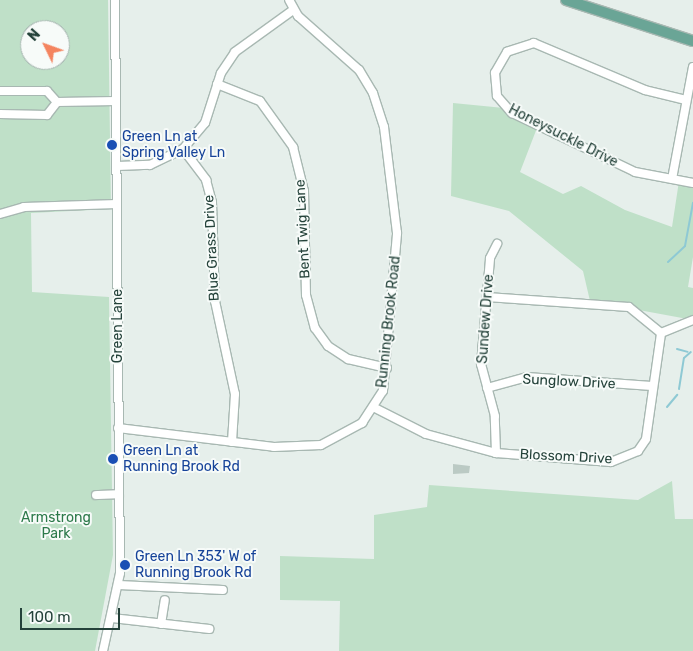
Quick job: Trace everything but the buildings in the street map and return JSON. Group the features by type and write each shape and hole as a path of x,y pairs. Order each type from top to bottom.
{"main road":[{"path":"566,0 693,41"}],"street":[{"name":"Green Lane","path":"103,651 119,585 115,0"},
{"name":"Running Brook Road","path":"118,428 232,442 321,445 354,431 375,408 387,368 397,233 384,127 373,93 358,70 294,10 288,0"},
{"path":"117,166 150,165 183,149 205,123 217,84 245,43 294,10"},
{"name":"Honeysuckle Drive","path":"686,100 640,88 534,43 507,52 495,72 497,96 512,113 636,172 693,183"},
{"path":"672,179 693,67"},
{"name":"Bent Twig Lane","path":"217,84 260,101 293,147 304,191 306,295 315,328 328,346 348,359 387,368"},
{"path":"0,91 47,92 56,102 116,101"},
{"path":"0,114 47,114 56,102"},
{"name":"Blue Grass Drive","path":"183,149 206,180 212,202 214,301 235,394 232,442"},
{"path":"0,214 24,207 117,204"},
{"name":"Sundew Drive","path":"496,453 495,416 482,364 490,258 497,244"},
{"path":"487,297 629,308 661,334 693,320"},
{"name":"Blossom Drive","path":"375,408 426,434 496,453 611,462 625,458 646,439 652,386 661,334"},
{"name":"Sunglow Drive","path":"487,388 527,377 652,386"},
{"path":"96,495 119,494"},
{"path":"119,585 223,590"},
{"path":"161,624 165,600"},
{"path":"112,618 209,629"}],"green space":[{"name":"Armstrong Park","path":"0,0 108,0 111,209 31,213 32,292 109,297 113,555 95,651 0,651"},
{"path":"453,103 504,108 537,128 520,172 563,194 581,186 625,210 672,227 679,181 693,184 693,257 688,287 693,288 693,320 590,301 583,271 509,211 451,196"},
{"path":"672,481 675,519 693,519 693,651 339,651 340,601 280,600 280,556 374,559 374,515 427,507 429,485 638,500"}],"waterway":[{"path":"668,262 685,246 693,203"},
{"path":"677,349 688,352"},
{"path":"679,389 684,358 691,352"},
{"path":"667,407 677,395"}],"place":[{"name":"Green Ln at Spring Valley Ln","path":"112,145"},
{"name":"Green Ln at Running Brook Rd","path":"113,459"},
{"name":"Green Ln 353' W of Running Brook Rd","path":"125,565"}]}
